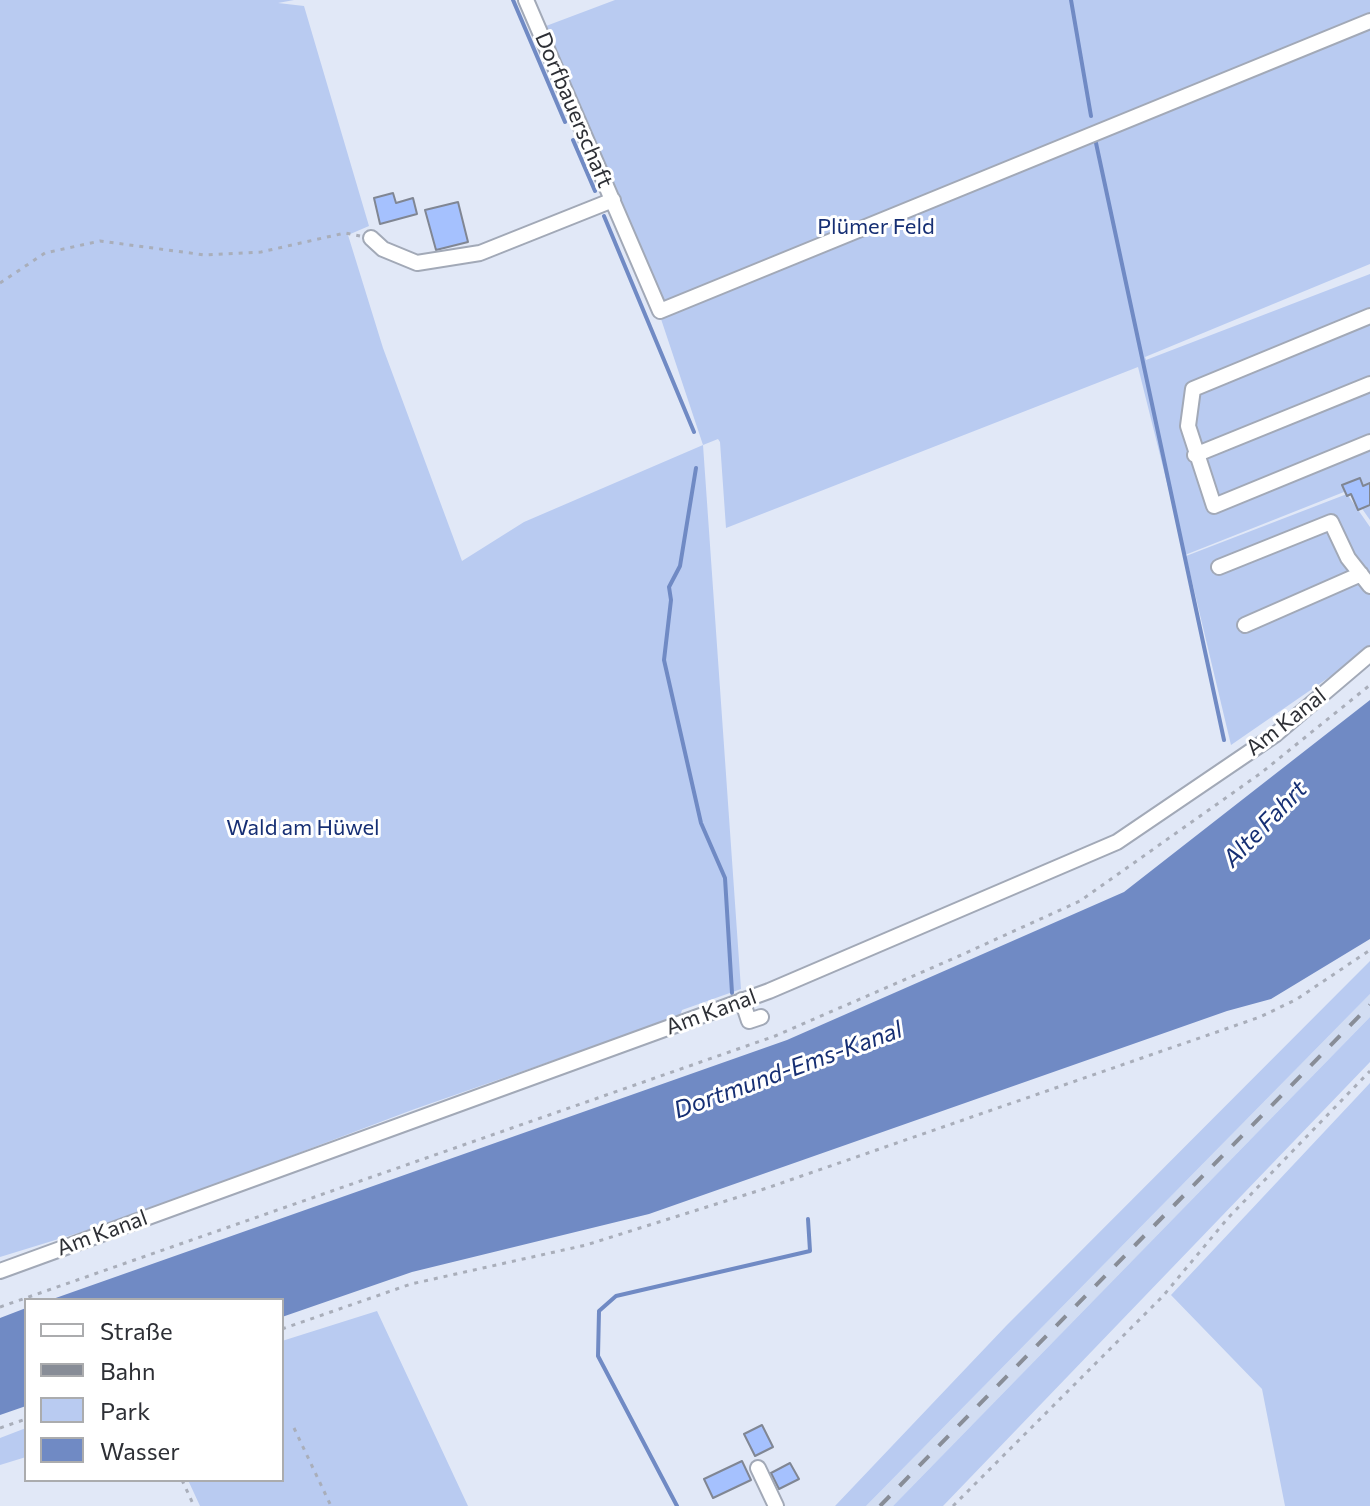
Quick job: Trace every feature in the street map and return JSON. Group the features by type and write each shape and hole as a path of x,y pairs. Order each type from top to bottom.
{"street":[{"name":"Dorfbauerschaft","path":"371,238 383,249 417,263 480,253 613,200 526,0"},
{"path":"613,200 660,311 1370,21"},
{"path":"1370,316 1193,389 1188,426 1214,506 1370,442"},
{"path":"1195,455 1370,384"},
{"path":"1219,567 1331,522 1365,580 1245,625"},
{"name":"Am Kanal","path":"0,1271 742,1000 1117,842 1276,734 1370,654"},
{"path":"742,1000 749,1021 761,1017"},
{"path":"758,1468 776,1506"}],"path":[{"path":"0,283 45,253 100,241 205,255 261,252 345,233 371,238"},
{"path":"26,1298 775,1036 1080,901 1261,773 1370,685"},
{"path":"284,1328 411,1284 586,1245 737,1197 1260,1017 1297,999 1370,950"},
{"path":"953,1506 1163,1296 1228,1218 1370,1071"},
{"path":"0,1307 24,1299"},
{"path":"0,1428 24,1420"},
{"path":"294,1428 331,1506"},
{"path":"183,1482 194,1506"}],"shaded area":[{"path":"1370,994 1370,1017 893,1506 866,1506"}],"green space":[{"name":"Wald am Hüwel","path":"0,0 294,0 278,3 304,6 369,226 348,235 383,348 462,561 524,522 703,445 741,989 682,1010 680,1016 412,1110 127,1218 0,1257"},
{"name":"Plümer Feld","path":"615,0 1370,0 1370,264 1145,357 1146,360 1370,274 1370,520 1349,490 1185,555 1138,367 726,528 720,442 718,439 703,445 660,316 546,26"},
{"path":"1347,494 1370,527 1370,649 1231,745 1186,556"},
{"path":"1370,961 1370,994 866,1506 835,1506 1006,1326"},
{"path":"1370,1017 1370,1062 943,1506 893,1506"},
{"path":"1370,1083 1370,1506 1285,1506 1262,1389 1171,1295"},
{"path":"377,1311 468,1506 200,1506 189,1482 284,1482 284,1340"},
{"path":"24,1429 24,1458 0,1465 0,1438"}],"water":[{"path":"1370,700 1370,939 1271,999 1227,1011 649,1214 412,1272 284,1316 284,1298 56,1298 787,1040 1124,892"},
{"path":"24,1309 24,1407 0,1415 0,1318"}],"building":[{"path":"393,193 396,203 413,198 417,214 380,224 374,198"},
{"path":"458,202 468,242 436,250 425,210"},
{"path":"1360,478 1363,486 1370,483 1370,505 1358,510 1351,494 1347,496 1342,485"},
{"path":"762,1425 773,1447 755,1456 744,1434"},
{"path":"742,1461 751,1480 713,1498 704,1479"},
{"path":"790,1463 799,1479 779,1489 771,1473"}],"waterway":[{"path":"513,0 565,122"},
{"path":"1071,0 1091,116"},
{"path":"573,140 595,191"},
{"path":"1096,143 1224,740"},
{"path":"604,216 694,432"},
{"path":"696,468 680,566 669,587 671,600 664,660 701,823 725,878 732,993"},
{"path":"677,1506 598,1356 599,1311 616,1296 810,1251 808,1219"}],"railway":[{"path":"880,1506 1370,1005"}],"water label":[{"name":"Alte Fahrt","path":"1265,824"},
{"name":"Dortmund-Ems-Kanal","path":"788,1070"}]}
